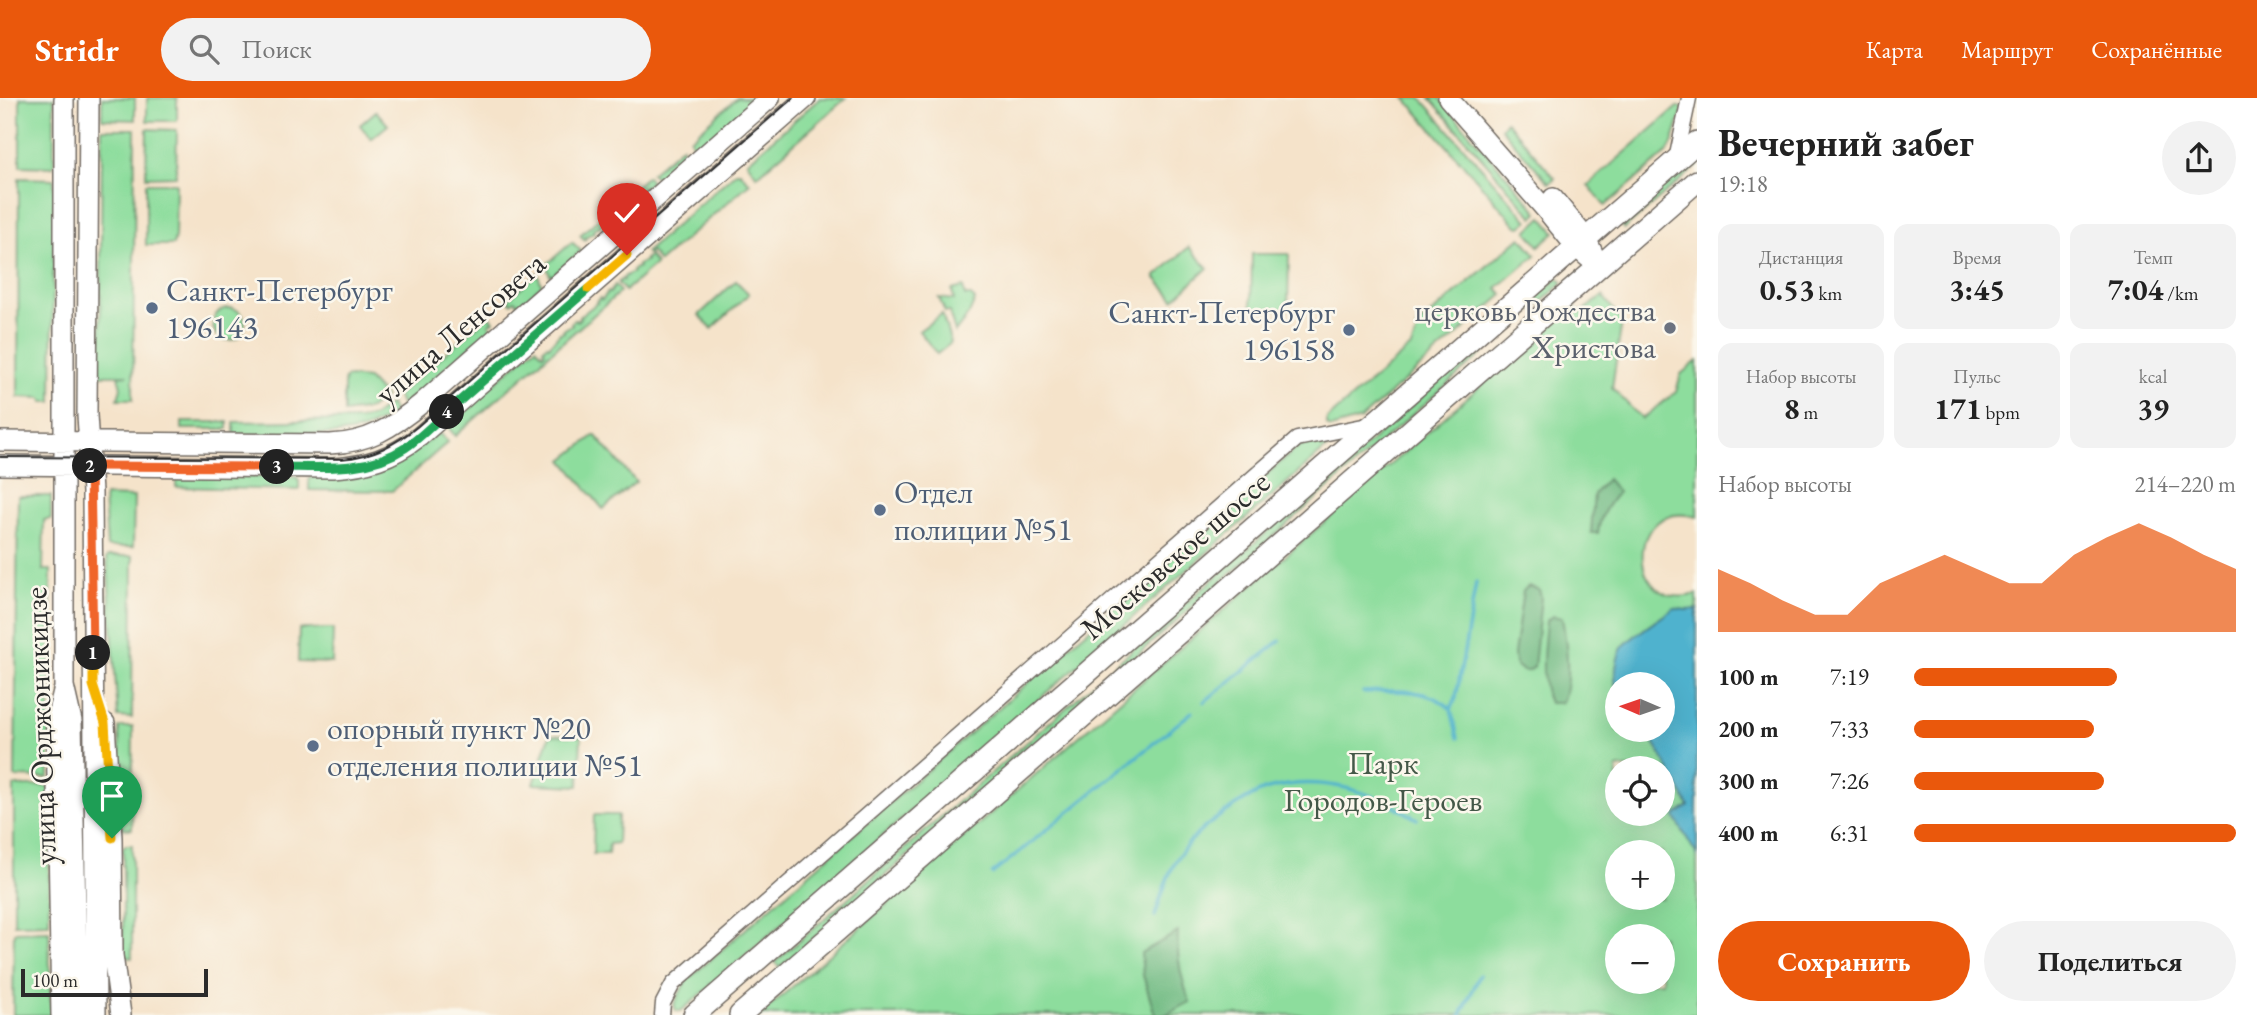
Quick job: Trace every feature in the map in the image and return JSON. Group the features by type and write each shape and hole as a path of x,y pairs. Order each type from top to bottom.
{"main road":[{"name":"улица Орджоникидзе","path":"64,98 64,686 72,721 78,1015"},
{"name":"улица Орджоникидзе","path":"89,98 87,415 90,466 96,1015"},
{"name":"улица Ленсовета","path":"0,441 330,444 359,441 383,433 422,403 770,98"},
{"name":"улица Ленсовета","path":"0,465 333,468 364,465 392,455 419,437 806,98"},
{"path":"1448,98 1546,210 1581,243"},
{"path":"1466,98 1599,267"},
{"name":"Московское шоссе","path":"694,1015 1697,142"},
{"name":"Московское шоссе","path":"740,1015 1697,181"},
{"path":"93,685 105,723 112,838 113,955 121,1015"},
{"path":"61,1015 56,720 64,686"},
{"path":"749,968 769,989"}],"street":[{"path":"1676,160 1689,98"},
{"path":"662,1015 663,1003 673,984 1297,439 1373,424"}],"green space":[{"path":"20,98 54,98 52,167 20,166"},
{"path":"102,98 135,98 135,120 102,119"},
{"path":"147,98 177,98 177,121 147,121"},
{"path":"737,98 756,98 697,149 694,148 690,139"},
{"path":"820,98 846,98 757,176 747,162"},
{"path":"1405,98 1421,98 1528,221 1521,227 1517,226"},
{"path":"1430,98 1439,98 1538,212 1533,217"},
{"path":"1677,107 1682,107 1682,112 1667,153 1605,206 1588,185"},
{"path":"376,111 388,125 371,139 360,125"},
{"path":"1506,121 1555,178 1549,183 1501,128"},
{"path":"102,129 135,129 133,399 118,399 121,387 118,376 128,375 100,375"},
{"path":"147,129 177,130 176,176 146,177"},
{"path":"682,146 685,160 660,181 651,173"},
{"path":"1697,156 1697,166 1624,229 1620,224"},
{"path":"736,172 740,172 750,183 659,262 651,252 646,252"},
{"path":"647,176 651,182 625,205 624,203 593,230 585,240 580,235"},
{"path":"19,178 54,179 52,402 43,402 42,398 18,397"},
{"path":"146,183 176,183 173,245 146,245"},
{"path":"1542,217 1555,232 1539,246 1527,231"},
{"path":"1521,237 1536,255 1497,288 1503,295 1361,419 1331,428 1327,426 1327,419 1411,347 1416,327"},
{"path":"572,242 581,251 550,275 546,265"},
{"path":"1189,247 1208,268 1174,299 1155,277"},
{"path":"1252,254 1289,254 1288,309 1251,308"},
{"path":"649,256 656,264 625,291 618,283"},
{"path":"537,273 542,285 519,305 515,300 511,303 508,299"},
{"path":"1558,278 1563,283 779,968 775,962"},
{"path":"736,281 749,294 712,329 699,315"},
{"path":"615,285 620,292 455,436 448,423 536,347 543,354 547,345 600,298 602,300 610,293"},
{"path":"963,287 965,296 971,296 975,300 969,314 955,332 949,312 945,312 939,298 954,300 952,290"},
{"name":"Парк Городов-Героев","path":"1603,296 1622,321 1612,388 1642,419 1676,392 1681,374 1697,361 1697,517 1673,515 1656,524 1646,538 1643,556 1646,574 1656,588 1673,596 1697,594 1697,1015 760,1015 1573,305 1581,313"},
{"path":"229,308 241,312 245,324 241,336 229,340 217,336 213,324 217,312"},
{"path":"942,314 951,343 937,354 919,331"},
{"path":"489,315 494,321 489,324 492,328 405,405 401,404 397,395"},
{"path":"345,378 368,379 385,397 370,409 344,413 344,384"},
{"path":"390,404 392,416 363,430 337,434 234,434 234,422 359,420 374,416"},
{"path":"182,422 228,422 228,429 182,429"},
{"path":"436,434 440,434 448,442 392,491 309,490 311,477 348,475 378,469 406,456"},
{"path":"595,435 636,482 603,509 563,460"},
{"path":"1330,441 1329,446 710,984 711,986 681,1011 676,1011 674,1004 686,981 1299,446"},
{"path":"176,476 296,477 299,480 299,490 176,487"},
{"path":"1607,479 1618,492 1600,521 1598,533 1591,533 1594,494"},
{"path":"18,496 51,496 51,519 44,520 43,570 51,570 48,778 15,777"},
{"path":"104,496 134,497 133,547 107,547"},
{"path":"133,556 132,718 118,717 107,558"},
{"path":"1529,586 1539,590 1541,597 1534,667 1523,671 1515,664 1514,654 1523,591"},
{"path":"1553,616 1562,618 1566,649 1566,685 1561,703 1549,703 1544,684 1546,621"},
{"path":"299,629 333,629 332,663 298,662"},
{"path":"121,727 133,727 132,829 122,828"},
{"path":"550,735 581,736 579,786 534,784"},
{"path":"14,786 49,786 49,923 14,924"},
{"path":"594,815 618,815 617,843 609,844 608,854 593,854"},
{"path":"132,845 132,958 123,957 123,847"},
{"path":"49,931 51,1015 13,1015 14,932"},
{"path":"1178,932 1180,968 1190,1002 1165,1015 1155,1015 1143,975 1141,953"}],"water":[{"path":"1674,608 1697,609 1697,855 1675,818 1689,806 1675,781 1675,756 1661,756 1654,742 1675,742 1675,672 1616,672 1622,648 1638,633"}],"waterway":[{"path":"1451,709 1456,698 1476,583"},
{"path":"1204,702 1280,641"},
{"path":"1363,692 1409,692 1432,696 1451,709 1458,738"},
{"path":"992,874 1192,712"},
{"path":"1155,916 1169,874 1186,846 1218,817 1262,791 1307,783 1345,788 1382,800 1417,819"},
{"path":"1461,1015 1480,975"}],"tram line":[{"path":"0,457 343,459 383,448 418,426 793,98"}],"place":[{"name":"Санкт-Петербург 196143","path":"152,308"},
{"name":"церковь Рождества Христова","path":"1670,328"},
{"name":"Санкт-Петербург 196158","path":"1349,330"},
{"name":"Отдел полиции №51","path":"880,510"},
{"name":"опорный пункт №20 отделения полиции №51","path":"313,746"}],"route":[{"path":"112,838 105,723 93,685 90,466 333,468 364,465 392,455 419,437 627,255"}]}
